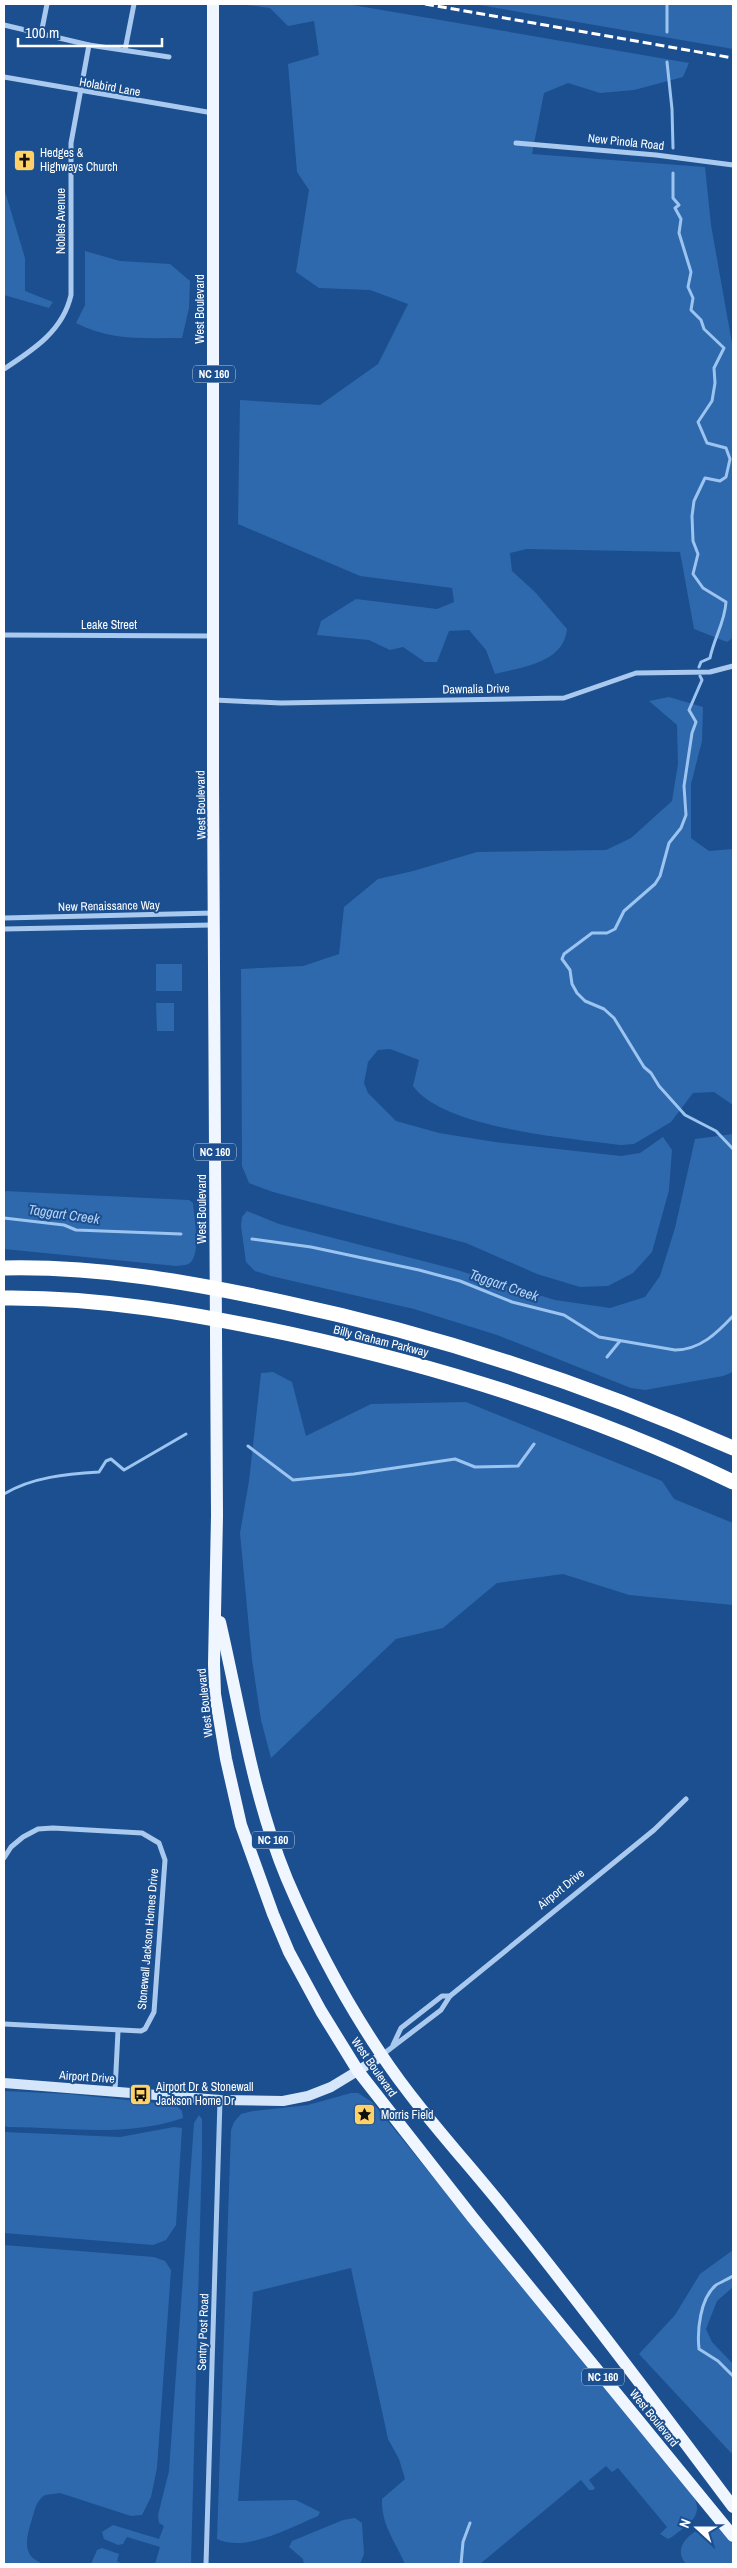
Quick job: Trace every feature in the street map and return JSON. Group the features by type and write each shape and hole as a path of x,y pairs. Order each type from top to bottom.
{"highway":[{"name":"Billy Graham Parkway","path":"4,1268 70,1269 125,1274 216,1288 334,1313 467,1348 605,1395 733,1448"},
{"name":"Billy Graham Parkway","path":"4,1298 121,1304 217,1318 380,1356 458,1377 594,1423 733,1482"}],"main road":[{"name":"West Boulevard","path":"213,4 217,1318 215,1694 226,1759 241,1825 262,1888 289,1952 321,2011 358,2071 479,2226 733,2536"},
{"name":"West Boulevard","path":"216,1605 247,1752 265,1816 287,1878 315,1940 346,2000 382,2056 574,2298 733,2507"}],"street":[{"path":"41,34 47,4"},
{"path":"125,50 134,4"},
{"path":"4,26 89,45 168,57"},
{"name":"Nobles Avenue","path":"4,369 41,343 54,330 68,306 71,295 71,143 89,45"},
{"name":"Holabird Lane","path":"4,77 81,92 213,113"},
{"name":"New Pinola Road","path":"516,143 656,155 733,165"},
{"name":"Leake Street","path":"4,635 215,636"},
{"name":"Dawnalia Drive","path":"214,700 281,703 564,698 636,673 710,672 733,666"},
{"name":"New Renaissance Way","path":"4,918 215,919"},
{"name":"New Renaissance Way","path":"4,929 215,919"},
{"name":"Airport Drive","path":"4,2083 254,2102 295,2099 331,2087 382,2056 393,2045 408,2037 441,2010 450,1996 654,1830 686,1799"},
{"name":"Stonewall Jackson Homes Drive","path":"4,1858 17,1842 38,1829 53,1828 142,1833 159,1843 164,1860 154,2012 145,2029 141,2031 118,2031 4,2024"},
{"name":"Airport Drive","path":"393,2045 401,2028 435,2000 442,1996 450,1996"},
{"path":"115,2092 118,2031"},
{"name":"Sentry Post Road","path":"206,2564 220,2100"}],"shaded area":[{"path":"240,4 347,4 689,63 683,77 634,90 600,93 568,83 544,93 532,154 705,167 711,225 733,349 733,638 727,642 694,629 680,552 527,549 510,553 512,571 535,592 567,629 564,640 558,649 540,662 495,674 486,650 469,630 449,631 437,662 425,662 403,647 390,650 369,640 317,635 321,621 356,599 437,609 454,602 452,588 360,576 238,524 240,400 320,405 378,364 408,304 370,290 319,288 296,272 309,190 297,172 288,64 319,55 314,21 288,26 270,8"},
{"path":"474,4 733,4 733,49"},
{"path":"4,188 25,258 25,291 53,302 49,308 4,295"},
{"path":"85,251 120,261 170,264 190,281 189,308 182,338 115,336 89,329 76,323 85,305"},
{"path":"669,697 703,707 702,741 691,784 691,838 709,851 733,849 733,1105 714,1092 693,1093 671,1122 634,1144 621,1145 509,1129 479,1122 451,1112 429,1101 413,1086 419,1060 390,1049 378,1050 368,1062 364,1083 368,1093 396,1121 439,1133 495,1142 621,1156 640,1153 663,1137 672,1150 669,1190 652,1252 633,1273 608,1286 580,1287 537,1274 466,1243 273,1192 249,1183 242,1166 241,969 303,966 339,954 344,907 378,879 477,852 606,850 631,838 672,801 678,764 677,725 649,701"},
{"path":"156,964 182,964 182,991 156,991"},
{"path":"156,1003 174,1003 174,1031 157,1031"},
{"path":"733,1134 733,1372 723,1376 645,1390 631,1388 497,1335 414,1309 271,1276 255,1271 246,1262 241,1226 242,1217 247,1211 279,1224 454,1269 555,1300 610,1308 645,1297 660,1276 675,1228 695,1139"},
{"path":"4,1191 189,1200 193,1203 195,1225 196,1250 194,1257 188,1264 176,1266 4,1249"},
{"path":"273,1372 292,1382 306,1436 371,1404 466,1402 662,1481 674,1499 733,1523 733,1605 629,1595 563,1574 497,1583 443,1628 396,1639 271,1758 261,1720 252,1660 240,1533 249,1481 261,1373"},
{"path":"4,2091 68,2094 176,2105 182,2111 183,2118 139,2128 117,2130 8,2127 4,2126"},
{"path":"351,2093 358,2093 372,2102 694,2497 697,2504 695,2515 688,2524 672,2537 668,2539 660,2534 667,2527 618,2468 612,2472 606,2466 589,2480 595,2488 593,2490 589,2490 581,2480 480,2564 405,2564 386,2525 382,2499 405,2479 399,2459 388,2439 351,2268 253,2292 238,2501 296,2500 320,2512 318,2516 254,2541 241,2543 217,2539 231,2130 234,2122 241,2114 308,2105"},
{"path":"199,2115 202,2119 202,2151 191,2564 155,2564 160,2547 127,2537 123,2544 118,2545 104,2539 102,2532 113,2525 159,2539 164,2526 159,2523 158,2515 169,2471 194,2123"},
{"path":"174,2127 182,2128 176,2225 166,2240 153,2245 4,2233 4,2132 120,2137"},
{"path":"4,2245 154,2257 165,2261 171,2270 157,2468 151,2497 142,2515 131,2516 60,2493 45,2495 36,2506 27,2540 27,2546 32,2557 44,2564 4,2564"},
{"path":"733,2250 733,2287 717,2301 706,2329 712,2342 733,2364 733,2455 639,2354 675,2315 700,2274"},
{"path":"355,2518 362,2523 364,2554 360,2564 304,2564 303,2559 289,2547 292,2541 343,2520"},
{"path":"706,2527 719,2528 733,2544 733,2564 686,2564 681,2552 684,2541 700,2529"},
{"path":"102,2548 119,2554 117,2561 122,2564 91,2564 97,2550"}],"waterway":[{"path":"667,4 667,32"},
{"path":"667,62 672,109 673,148"},
{"path":"673,173 673,198 679,205 675,208 681,219 679,233 691,272 688,287 693,298 691,310 701,320 704,329 724,348 714,368 715,383 712,401 698,422 707,443 726,448 730,459 726,477 720,481 705,478 694,501 692,516 693,541 698,554 693,574 703,588 726,602 724,616 710,658 701,662 699,667"},
{"path":"700,676 702,680 689,710 696,722 692,733 684,786 686,815 681,828 669,843 660,876 655,884 624,911 615,929 607,933 592,933 564,954 562,959 570,970 572,984 577,993 585,1001 604,1009 614,1018 644,1067 685,1115 716,1131 733,1149"},
{"name":"Taggart Creek","path":"4,1218 64,1225 76,1230 181,1234"},
{"name":"Taggart Creek","path":"252,1239 311,1247 419,1270 460,1281 512,1302 564,1315 599,1337 675,1350 700,1344 733,1316"},
{"path":"607,1357 620,1341"},
{"path":"4,1494 38,1480 62,1475 99,1472 106,1461 111,1459 124,1470 186,1434"},
{"path":"248,1446 293,1480 354,1474 455,1459 475,1467 518,1466 534,1444"},
{"path":"733,2276 716,2285 706,2298 699,2324 698,2342 699,2349 718,2361 733,2376"},
{"path":"461,2564 463,2542 470,2523"}],"railway":[{"path":"425,4 733,58"}],"place":[{"name":"Hedges & Highways Church","path":"24,160"},
{"name":"Airport Dr & Stonewall Jackson Home Dr","path":"140,2094"},
{"name":"Morris Field","path":"365,2115"}]}
